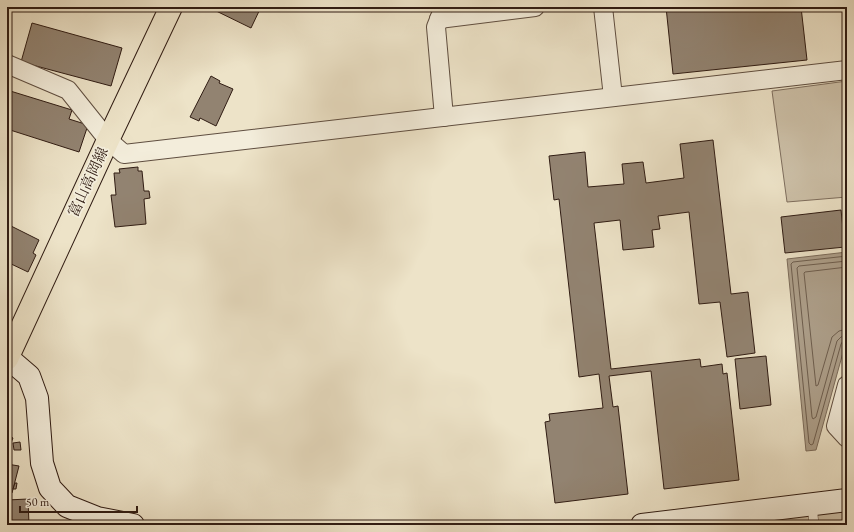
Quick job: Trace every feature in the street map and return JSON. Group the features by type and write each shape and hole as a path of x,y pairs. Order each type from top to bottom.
{"main road":[{"name":"富山高岡線","path":"7,358 171,7"}],"street":[{"path":"444,117 436,27 442,13 535,7"},
{"path":"603,7 613,98"},
{"path":"7,64 68,90 108,140 124,154 847,70"},
{"path":"7,358 29,376 37,398 42,463 50,488 67,506 97,518 133,525"},
{"path":"847,385 836,426 847,438"},
{"path":"642,525 813,515 847,500"}],"shaded area":[{"path":"847,81 847,197 787,202 772,91"},
{"path":"847,509 847,525 725,525"}],"water":[{"path":"847,252 847,338 816,450 806,451 787,259"}],"building":[{"path":"208,7 261,7 251,28"},
{"path":"666,7 801,7 807,60 673,74"},
{"path":"32,23 122,48 111,86 21,62"},
{"path":"211,76 220,81 219,83 233,89 216,126 200,118 199,121 190,117"},
{"path":"7,90 72,110 69,119 88,125 79,152 7,129"},
{"path":"713,140 731,294 748,292 755,353 727,357 720,302 699,304 689,212 658,216 660,229 652,230 654,247 623,250 620,220 594,223 611,369 700,359 701,367 722,364 723,374 727,373 739,480 664,489 651,371 609,376 613,407 618,406 628,494 555,503 545,422 550,421 549,414 603,408 599,374 579,377 559,199 554,200 549,156 585,152 588,187 624,184 622,164 643,162 646,183 684,178 680,144"},
{"path":"138,167 138,171 142,171 144,191 149,191 150,198 144,199 146,224 115,227 111,195 116,195 114,173 120,173 119,169"},
{"path":"841,210 845,247 785,253 781,217"},
{"path":"7,224 39,240 33,253 36,255 28,272 7,262"},
{"path":"766,356 771,405 740,409 735,359"},
{"path":"7,424 11,426 7,434"},
{"path":"7,435 13,438 7,451"},
{"path":"20,442 21,450 14,450 13,443"},
{"path":"7,464 19,466 12,493 7,491"},
{"path":"15,483 17,483 16,489 13,489"},
{"path":"28,499 29,525 7,525 7,500"}]}
